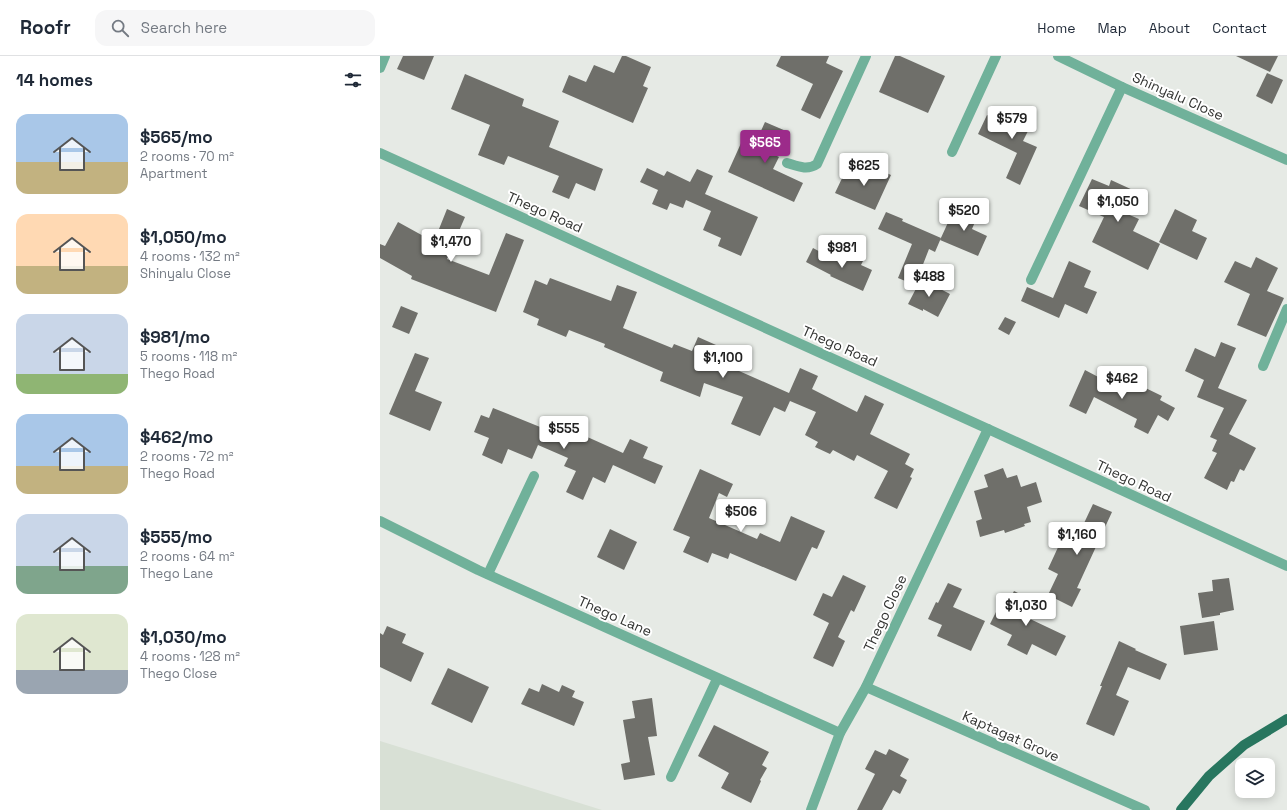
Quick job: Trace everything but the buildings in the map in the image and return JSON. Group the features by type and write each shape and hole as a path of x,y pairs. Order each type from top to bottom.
{"main road":[{"path":"1181,810 1209,776 1244,745 1287,719"}],"street":[{"path":"380,68 386,56"},
{"path":"786,163 805,168 812,167 817,164 866,56"},
{"path":"952,152 996,56"},
{"name":"Shinyalu Close","path":"1058,56 1122,87 1286,157"},
{"path":"1031,280 1122,87"},
{"name":"Thego Road","path":"380,153 1287,566"},
{"path":"1263,366 1287,309"},
{"name":"Thego Close","path":"811,810 840,733 866,687 988,429"},
{"path":"488,574 534,476"},
{"name":"Thego Lane","path":"380,521 488,574 840,733"},
{"path":"671,777 717,678"},
{"name":"Kaptagat Grove","path":"866,687 1145,810"}],"shaded area":[{"path":"380,741 602,810 380,810"}]}
